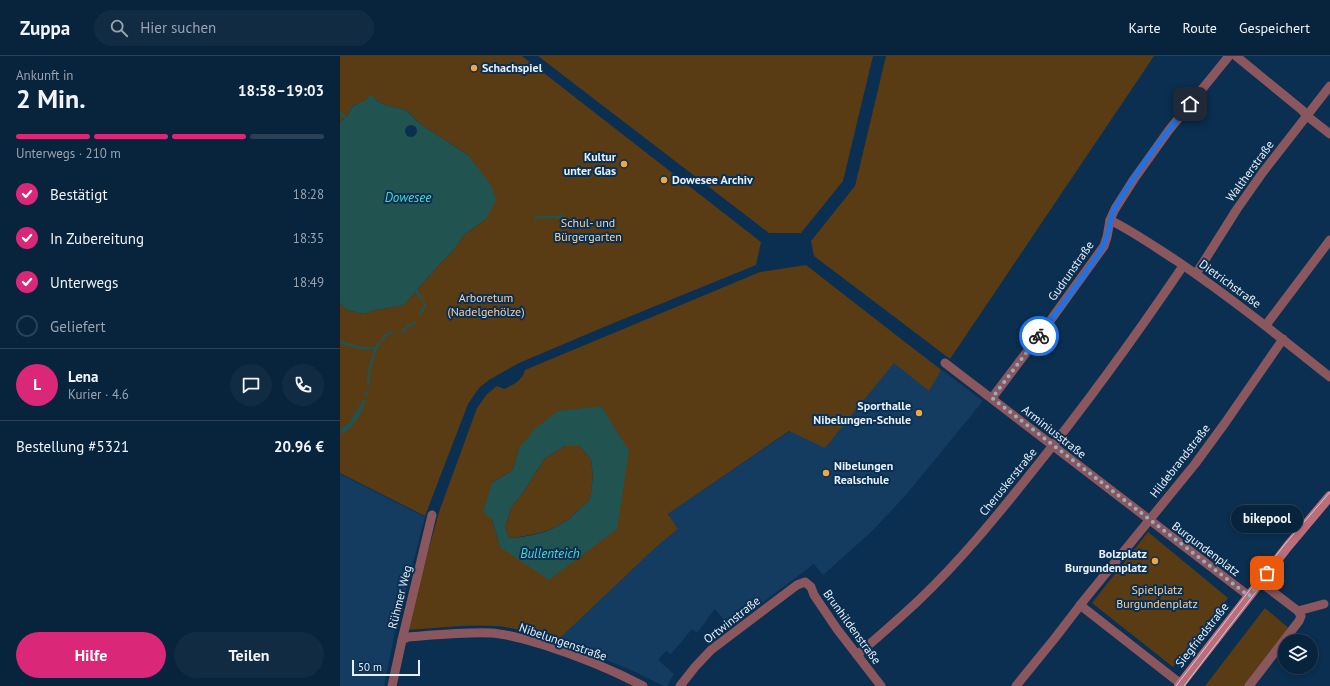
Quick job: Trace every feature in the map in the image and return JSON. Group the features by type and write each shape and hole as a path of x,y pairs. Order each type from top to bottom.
{"street":[{"name":"Gudrunstraße","path":"992,398 1104,246 1108,237 1110,220 1115,209 1152,152 1230,56"},
{"path":"1236,56 1330,134"},
{"name":"Waltherstraße","path":"1196,274 1237,209 1263,172 1330,86"},
{"name":"Dietrichstraße","path":"1110,220 1142,238 1196,274 1266,325 1330,377"},
{"path":"1266,325 1330,240"},
{"name":"Cheruskerstraße","path":"857,655 919,600 971,546 994,519 1053,446 1121,356 1184,266"},
{"name":"Hildebrandstraße","path":"1016,686 1194,464 1225,423 1283,340"},
{"name":"Arminiusstraße","path":"945,363 1149,520"},
{"name":"Siegfriedstraße","path":"1180,685 1288,546 1330,496"},
{"name":"Rühmer Weg","path":"392,686 432,515"},
{"name":"Burgundenplatz","path":"1149,520 1249,596"},
{"name":"Brunhildenstraße","path":"805,582 810,587 876,684"},
{"name":"Ortwinstraße","path":"680,686 711,650 797,585 805,582"},
{"path":"1249,686 1299,621 1301,616 1298,611 1260,582"},
{"path":"1298,611 1324,604"},
{"path":"1080,605 1180,685"},
{"name":"Nibelungenstraße","path":"402,640 408,637 474,633 507,635 576,656 615,672 643,686"}],"shaded area":[{"name":"Nibelungen Realschule","path":"909,345 983,401 905,496 871,532 823,575 814,564 730,627 715,609 697,633 692,629 671,654 666,651 658,660 674,674 667,686 664,686 629,669 557,641 655,548 678,529 668,514 790,431"},
{"path":"340,474 425,517 395,631 384,686 340,686"}],"green space":[{"name":"Schul- und Bürgergarten","path":"340,56 522,56 761,242 756,265 519,363 489,380 479,388 468,404 425,516 340,473 340,303 345,309 363,314 404,305 454,249 465,234 486,219 468,155 420,124 406,110 385,105 377,101 374,97 353,106 347,116 340,122"},
{"path":"538,56 873,56 843,181 801,233 769,233"},
{"path":"886,56 1154,56 950,359 814,256 811,241 855,186"},
{"path":"806,265 941,370 929,391 894,363 825,448 789,431 668,514 678,529 655,548 557,641 520,630 497,626 463,626 406,630 439,512 477,408 487,394 497,386 504,389 514,384 522,377 525,370 760,272","holes":["601,406 617,529 500,547 492,519 492,483 513,470 519,448"]},
{"path":"565,446 579,446 591,459 593,477 590,500 570,518 557,526 537,534 509,538 505,527 511,508 522,494 545,458"},
{"name":"Spielplatz Burgundenplatz","path":"1148,532 1228,598 1173,667 1092,603"},
{"path":"1265,608 1290,629 1286,634 1278,634 1278,644 1245,686 1205,686"}],"water":[{"name":"Dowesee","path":"370,95 385,105 406,110 420,124 468,155 491,185 496,200 486,219 465,234 454,249 404,305 363,314 345,309 340,303 340,122 347,116 353,106 366,100"},
{"path":"363,400 366,400 353,425 345,432 340,434 341,428 349,423"},
{"name":"Bullenteich","path":"601,406 629,451 617,529 549,580 500,547 492,519 483,512 492,483 513,470 519,448 536,428 558,411","holes":["565,446 579,446 591,459 593,477 590,500 570,518 557,526 537,534 509,538 505,527 511,508 522,494 545,458"]}],"pier":[{"path":"413,125 416,126 416,136 409,137 406,136 405,129 406,126"}],"waterway":[{"path":"340,113 346,118"},
{"path":"535,218 560,217 563,215"},
{"path":"416,291 422,299"},
{"path":"420,314 425,306 424,302"},
{"path":"403,332 407,327 415,323"},
{"path":"382,340 386,335 392,332"},
{"path":"340,342 361,348 377,348"},
{"path":"370,368 375,351 380,342"},
{"path":"368,384 369,371"}],"tram line":[{"path":"1176,686 1285,544 1330,492"},
{"path":"1184,686 1271,572"}],"way so far":[{"path":"1039,336 992,398 1249,596 1267,573"}],"place":[{"name":"Schachspiel","path":"474,68"},
{"name":"Kultur unter Glas","path":"624,164"},
{"name":"Dowesee Archiv","path":"664,180"},
{"name":"Sporthalle Nibelungen-Schule","path":"919,413"},
{"name":"Nibelungen Realschule","path":"826,473"},
{"name":"Bolzplatz Burgundenplatz","path":"1155,561"},
{"name":"bikepool","path":"1267,573"}],"route":[{"path":"1039,336 1104,246 1108,237 1110,220 1115,209 1134,179 1152,152 1190,104"}],"park label":[{"name":"Arboretum (Nadelgehölze)","path":"486,305"}]}
